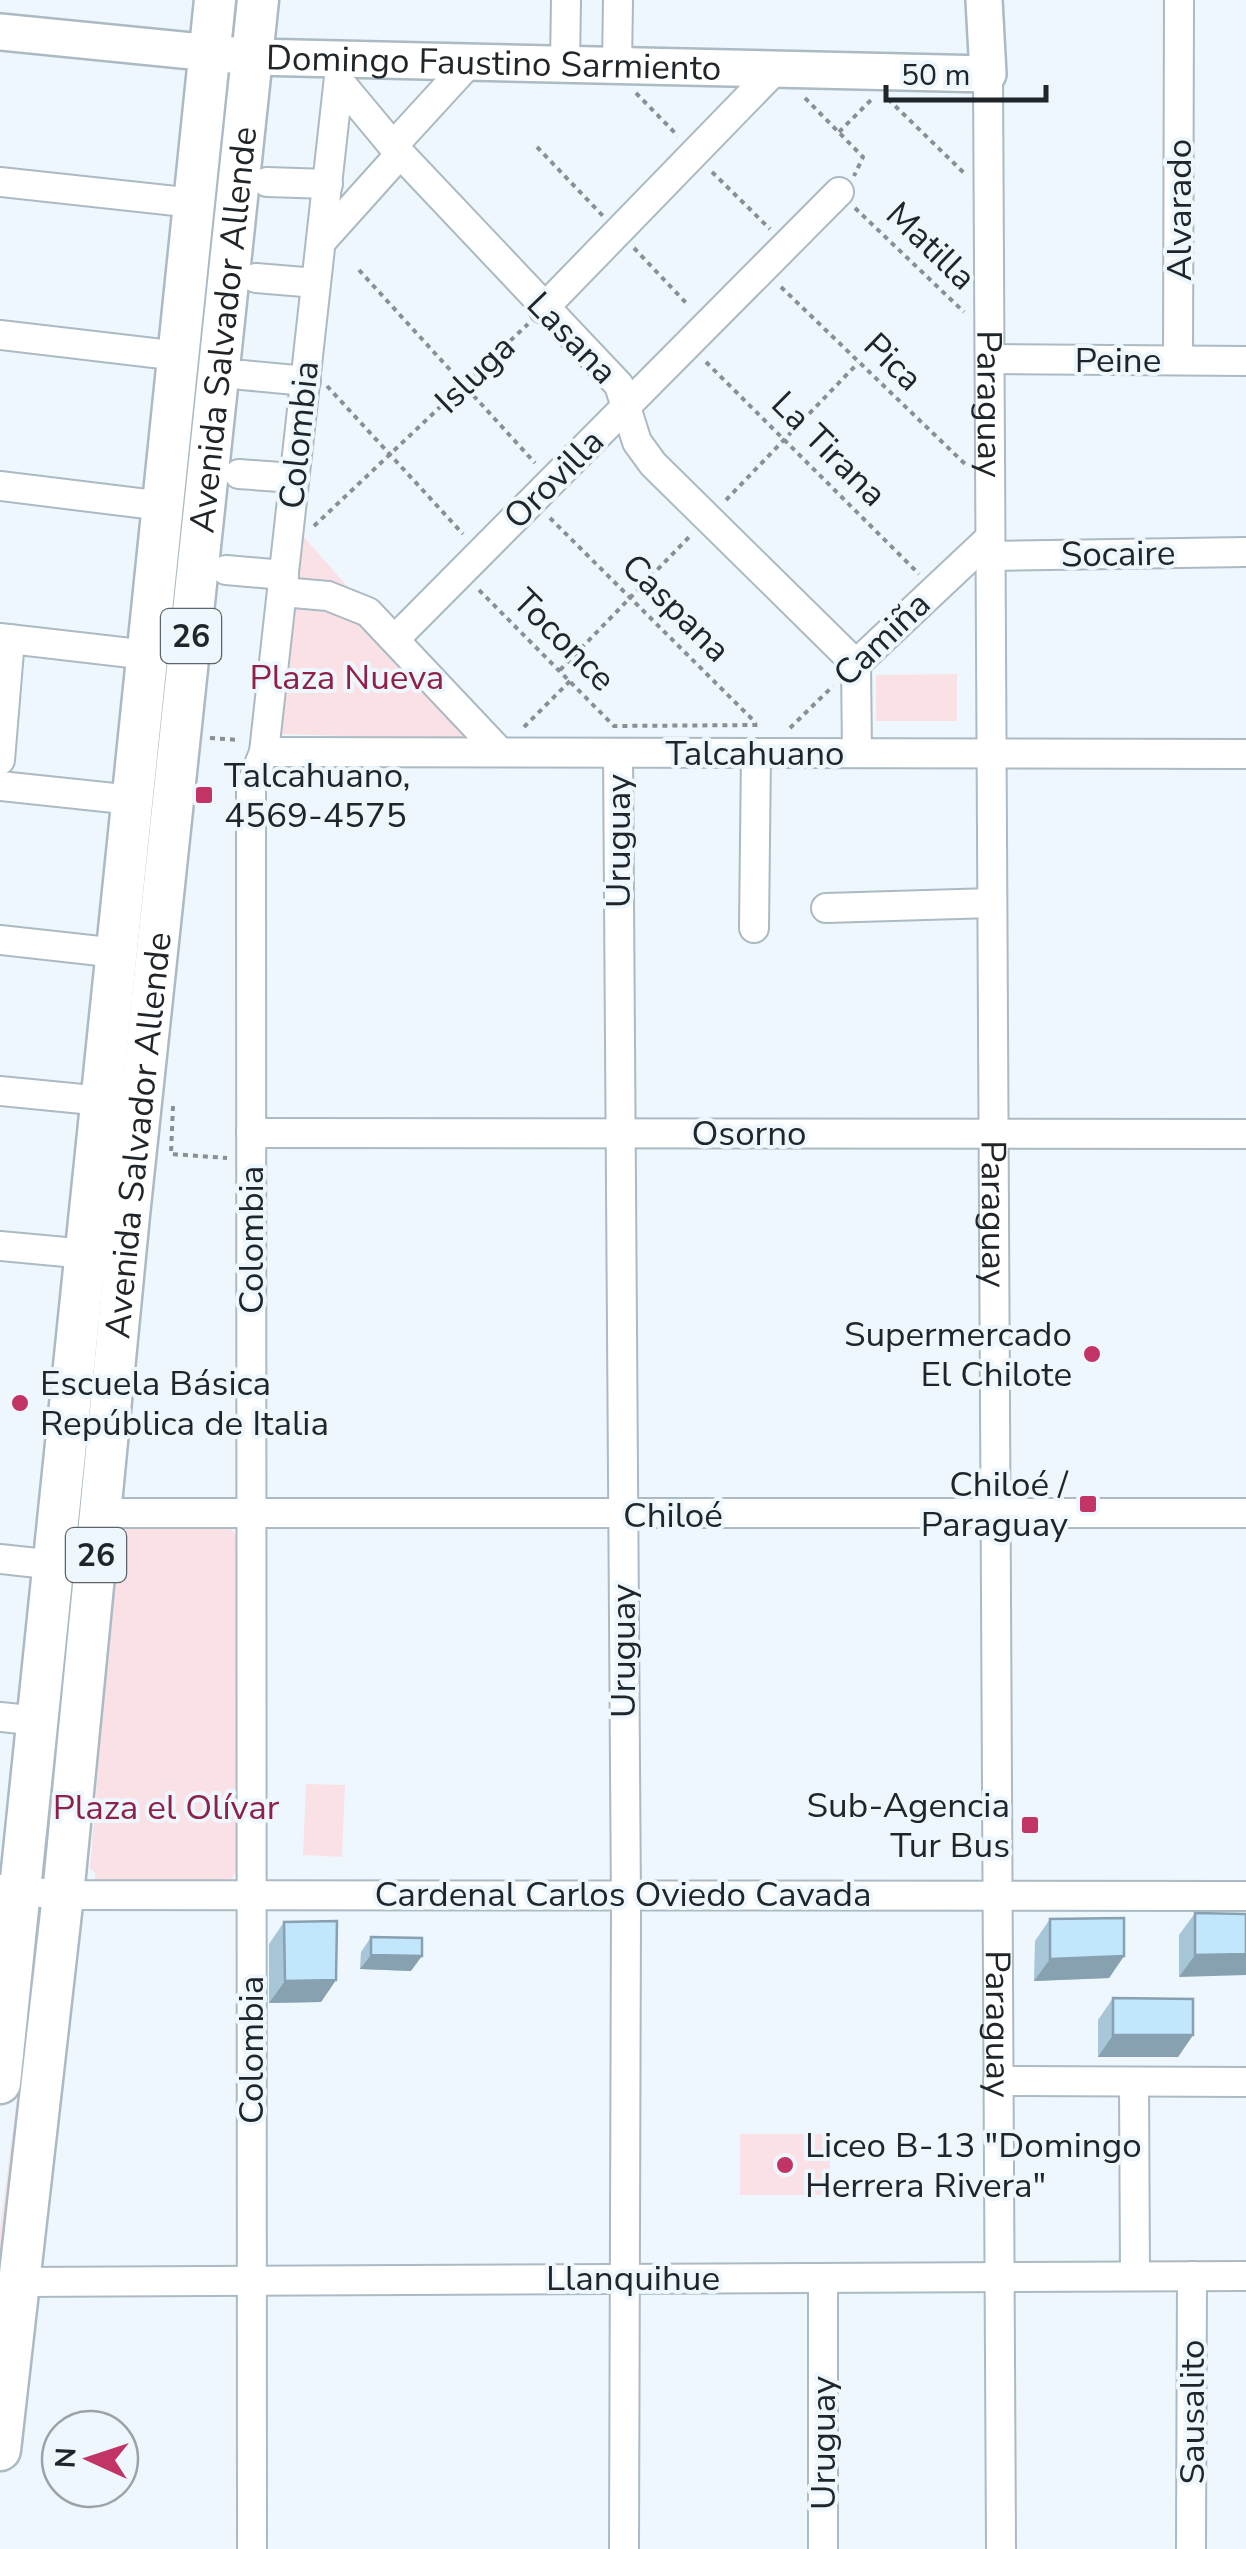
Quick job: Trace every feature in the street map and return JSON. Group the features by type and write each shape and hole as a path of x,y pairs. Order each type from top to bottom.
{"highway":[{"name":"Avenida Salvador Allende","path":"0,2450 63,1895 100,1512 122,1103 118,953 215,0"},
{"name":"Avenida Salvador Allende","path":"0,2083 11,1889 40,1720 87,1254 122,1103 180,736 258,0"}],"main road":[{"name":"Paraguay","path":"984,0 988,74"},
{"name":"Domingo Faustino Sarmiento","path":"0,32 210,52 340,70 470,62 988,74"}],"street":[{"path":"564,64 566,0"},
{"path":"617,66 618,0"},
{"name":"Alvarado","path":"1178,360 1179,0"},
{"path":"321,242 470,62"},
{"name":"Isluga","path":"543,309 776,69"},
{"name":"Lasana","path":"340,70 397,150 543,309 610,374 628,406 637,442 653,464 856,664"},
{"name":"Colombia","path":"252,2549 251,785 265,747 294,478 313,380 316,283 340,70"},
{"name":"Paraguay","path":"988,74 1000,2549"},
{"path":"0,182 194,203"},
{"path":"267,182 328,184"},
{"name":"Orovilla","path":"396,638 839,192"},
{"path":"256,278 316,283"},
{"path":"0,334 179,356"},
{"name":"Peine","path":"990,348 1246,361"},
{"path":"242,375 313,380"},
{"path":"238,474 294,478"},
{"path":"0,486 164,506"},
{"name":"Camiña","path":"856,664 934,588 990,547"},
{"name":"Socaire","path":"990,547 1246,552"},
{"path":"226,570 356,604 396,638 500,752"},
{"path":"0,760 5,639 148,655"},
{"path":"856,664 856,754"},
{"path":"754,928 767,743"},
{"name":"Talcahuano","path":"265,747 618,752 767,743 856,754 1246,754"},
{"name":"Uruguay","path":"618,752 626,1895 624,2549"},
{"path":"0,786 134,800"},
{"path":"826,908 992,904"},
{"path":"0,940 118,953"},
{"path":"0,1091 122,1103"},
{"name":"Osorno","path":"251,1146 620,1133 1246,1134"},
{"path":"0,1246 87,1254"},
{"name":"Chiloé","path":"100,1512 622,1516 1246,1514"},
{"path":"0,1559 56,1564"},
{"path":"0,1717 40,1720"},
{"name":"Cardenal Carlos Oviedo Cavada","path":"11,1889 63,1895 1246,1896"},
{"path":"998,2081 1246,2082"},
{"path":"1134,2082 1136,2276"},
{"name":"Sausalito","path":"1192,2276 1192,2549"},
{"name":"Llanquihue","path":"19,2282 1246,2276"},
{"name":"Uruguay","path":"822,2549 823,2278"}],"path":[{"path":"776,69 864,162"},
{"path":"839,132 880,91 988,196"},
{"name":"Matilla","path":"839,192 990,348"},
{"name":"Caspana","path":"360,270 464,384 542,491 767,743"},
{"name":"Pica","path":"763,270 990,488"},
{"name":"Isluga","path":"289,526 320,525 543,309"},
{"name":"La Tirana","path":"688,345 934,588"},
{"name":"Toconce","path":"313,380 389,456 570,681 614,726 767,743"},
{"name":"Camiña","path":"767,743 856,664"},
{"path":"500,752 570,681"},
{"path":"180,736 265,747"},
{"path":"122,1103 175,1106 172,1154 251,1146"}],"green space":[{"name":"Plaza Nueva","path":"303,536 482,740 279,734"},
{"path":"957,674 957,721 876,721 876,675"},
{"name":"Plaza el Olívar","path":"127,1529 231,1529 240,1540 238,1870 230,1881 95,1881 90,1868 116,1546"},
{"path":"306,1784 345,1785 342,1857 303,1855"},
{"path":"17,2098 21,2107 0,2328 0,2229"},
{"name":"Liceo B-13 \"Domingo Herrera Rivera\"","path":"740,2134 830,2134 830,2195 740,2195"}],"building":[{"path":"1195,1913 1246,1914 1246,1954 1195,1955"},
{"path":"1124,1918 1124,1956 1050,1959 1050,1919"},
{"path":"337,1921 336,1980 285,1981 284,1922"},
{"path":"371,1937 422,1938 422,1956 371,1955"},
{"path":"1113,1998 1193,1999 1193,2035 1113,2035"}],"place":[{"name":"Talcahuano, 4569-4575","path":"204,795"},
{"name":"Supermercado El Chilote","path":"1092,1354"},
{"name":"Escuela Básica República de Italia","path":"20,1403"},
{"name":"Chiloé / Paraguay","path":"1088,1504"},
{"name":"Sub-Agencia Tur Bus","path":"1030,1825"},
{"name":"Liceo B-13 \"Domingo Herrera Rivera\"","path":"785,2165"}]}
